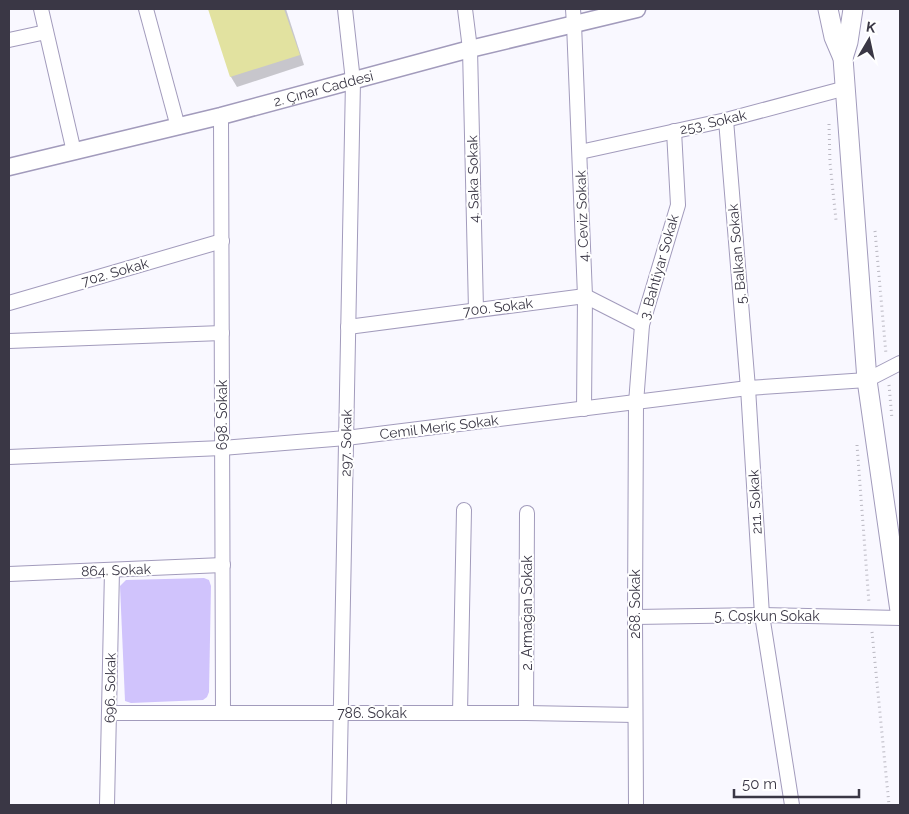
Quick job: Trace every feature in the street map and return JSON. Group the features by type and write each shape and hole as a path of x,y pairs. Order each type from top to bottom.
{"main road":[{"path":"828,9 834,37 843,58 867,380 900,611"},
{"path":"843,58 848,42 853,9"}],"street":[{"path":"41,9 74,152"},
{"path":"146,9 178,127"},
{"name":"297. Sokak","path":"339,805 353,81 345,9"},
{"name":"4. Saka Sokak","path":"465,9 470,49 476,310"},
{"name":"2. Çınar Caddesi","path":"9,167 178,127 353,81 470,49 574,16 633,9"},
{"name":"4. Ceviz Sokak","path":"574,16 585,296 584,409"},
{"path":"9,40 46,32"},
{"name":"253. Sokak","path":"580,152 726,120 846,88"},
{"name":"698. Sokak","path":"221,116 223,713"},
{"name":"5. Balkan Sokak","path":"726,120 748,388"},
{"name":"3. Bahtiyar Sokak","path":"636,403 642,325 678,205 674,131"},
{"name":"702. Sokak","path":"9,303 222,241"},
{"path":"585,296 642,325"},
{"name":"700. Sokak","path":"348,327 585,296"},
{"path":"9,341 222,333"},
{"path":"867,380 894,366"},
{"name":"Cemil Meriç Sokak","path":"9,458 222,448 346,438 748,388 867,380"},
{"name":"211. Sokak","path":"748,388 762,615 792,805"},
{"name":"268. Sokak","path":"636,403 636,805"},
{"path":"460,713 464,510"},
{"name":"2. Armağan Sokak","path":"526,713 527,513"},
{"name":"864. Sokak","path":"9,574 223,565"},
{"name":"696. Sokak","path":"107,805 112,570"},
{"name":"5. Coşkun Sokak","path":"635,616 762,615 900,618"},
{"name":"786. Sokak","path":"109,713 526,713 635,715"}],"path":[{"path":"874,223 894,366 893,426"}],"shaded area":[{"path":"204,578 209,580 211,586 209,692 207,697 203,700 131,703 125,701 120,586 126,580"}],"building":[{"path":"208,9 284,9 300,55 230,77"}]}
